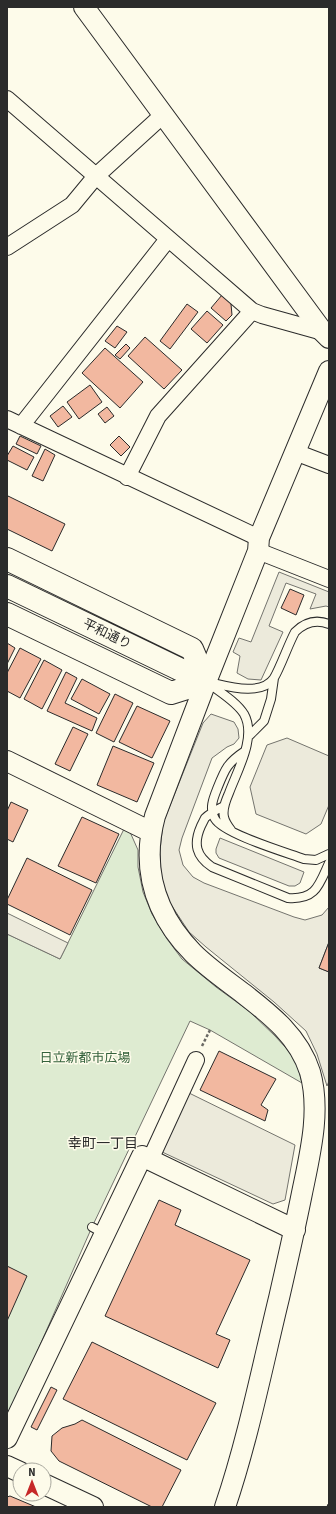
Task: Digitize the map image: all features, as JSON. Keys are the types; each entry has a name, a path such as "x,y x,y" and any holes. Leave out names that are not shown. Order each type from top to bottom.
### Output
{"main road":[{"path":"7,559 192,649 206,682 171,693 7,614"},
{"name":"平和通り","path":"7,586 206,682"}],"street":[{"path":"84,7 326,335"},
{"path":"7,99 252,311 262,316 326,335"},
{"path":"7,247 72,205 96,176 163,115"},
{"path":"168,239 14,422 329,579"},
{"path":"127,477 158,416 252,311"},
{"path":"225,1507 248,1431 295,1230 310,1155 314,1120 314,1096 310,1072 302,1051 287,1031 268,1013 194,954 178,936 161,908 154,891 149,870 149,850 155,816 295,452 329,371"},
{"path":"295,452 329,465"},
{"path":"7,761 151,832"},
{"path":"150,1160 196,1060"},
{"path":"7,1438 98,1230 142,1156 295,1230"},
{"path":"52,1488 93,1507"}],"lane":[{"path":"249,736 264,721 271,700 274,678 295,632 309,622 320,621 329,624"},
{"path":"206,682 240,689 252,689 265,686 274,678"},
{"path":"206,682 235,705 244,714 248,724 249,736 245,751 224,806 223,816 233,832"},
{"path":"245,751 231,761 226,768 212,801 212,813 219,824 233,832 304,859 316,860 329,854"},
{"path":"224,806 205,818 198,833 198,852 203,861 212,867 288,898 298,898 310,895 319,886 329,863"}],"green space":[{"name":"日立新都市広場","path":"124,829 130,832 138,850 138,867 143,892 152,914 167,939 182,959 216,987 249,1011 275,1036 296,1059 302,1083 210,1030 190,1021 92,1227 7,1420 7,934 60,959"}],"shaded area":[{"path":"279,572 329,592 329,607 326,606 310,609 316,594 286,583 269,626 283,632 261,680 248,679 237,673 240,656 233,652 239,638 251,642"},
{"path":"211,714 234,722 238,729 239,738 234,744 227,747 212,758 182,838 179,850 183,865 193,877 204,883 294,917 305,920 322,915 329,907 329,942 319,968 329,972 329,1081 327,1086 317,1054 306,1031 274,1002 189,932 166,897 161,874 160,851 163,823 203,723"},
{"path":"287,738 329,756 329,805 321,824 306,834 256,814 250,787 267,745"},
{"path":"220,838 304,872 300,883 295,886 289,886 219,858 216,853 216,849"},
{"path":"7,913 68,943 60,959 7,934"},
{"path":"189,1093 295,1145 285,1200 273,1204 160,1151"}],"building":[{"path":"222,295 231,304 232,315 226,321 211,308"},
{"path":"187,304 198,312 170,349 160,341"},
{"path":"207,311 223,325 207,343 191,329"},
{"path":"117,326 127,332 115,348 105,341"},
{"path":"145,337 182,370 164,389 128,356"},
{"path":"126,344 130,348 120,359 115,355"},
{"path":"105,348 143,382 120,408 82,373"},
{"path":"90,385 102,402 79,419 67,402"},
{"path":"63,406 72,417 58,427 50,416"},
{"path":"107,407 114,416 105,423 98,414"},
{"path":"20,436 41,446 37,454 16,444"},
{"path":"119,436 130,447 121,456 110,445"},
{"path":"13,446 34,457 27,470 7,460 7,456"},
{"path":"45,449 55,455 43,481 32,476"},
{"path":"8,496 65,524 52,551 7,529"},
{"path":"290,589 304,595 296,615 281,608"},
{"path":"7,643 15,648 7,664"},
{"path":"20,648 41,659 20,698 7,691 7,673"},
{"path":"44,660 62,670 42,709 24,699"},
{"path":"66,672 77,678 65,703 97,718 92,731 47,711"},
{"path":"82,679 110,694 99,714 71,699"},
{"path":"115,694 133,703 114,742 96,733"},
{"path":"137,706 170,721 152,758 119,742"},
{"path":"73,727 88,734 70,771 55,764"},
{"path":"113,746 154,763 137,802 97,785"},
{"path":"11,802 28,810 13,842 7,839 7,811"},
{"path":"82,817 119,834 96,883 58,866"},
{"path":"27,858 92,890 70,935 7,904 7,900"},
{"path":"329,942 329,972 319,968"},
{"path":"219,1051 276,1079 261,1105 268,1110 265,1121 200,1090"},
{"path":"159,1200 181,1210 175,1225 250,1260 216,1334 230,1340 218,1368 105,1316"},
{"path":"7,1266 27,1276 7,1321"},
{"path":"92,1342 216,1403 187,1460 63,1399"},
{"path":"51,1387 57,1390 37,1430 31,1427"},
{"path":"82,1420 181,1470 162,1507 152,1507 59,1461 51,1451 52,1436 62,1428"},
{"path":"7,1497 12,1497 12,1502 24,1502 36,1507 7,1507"}],"district":[{"name":"幸町一丁目","path":"103,1144"}]}
